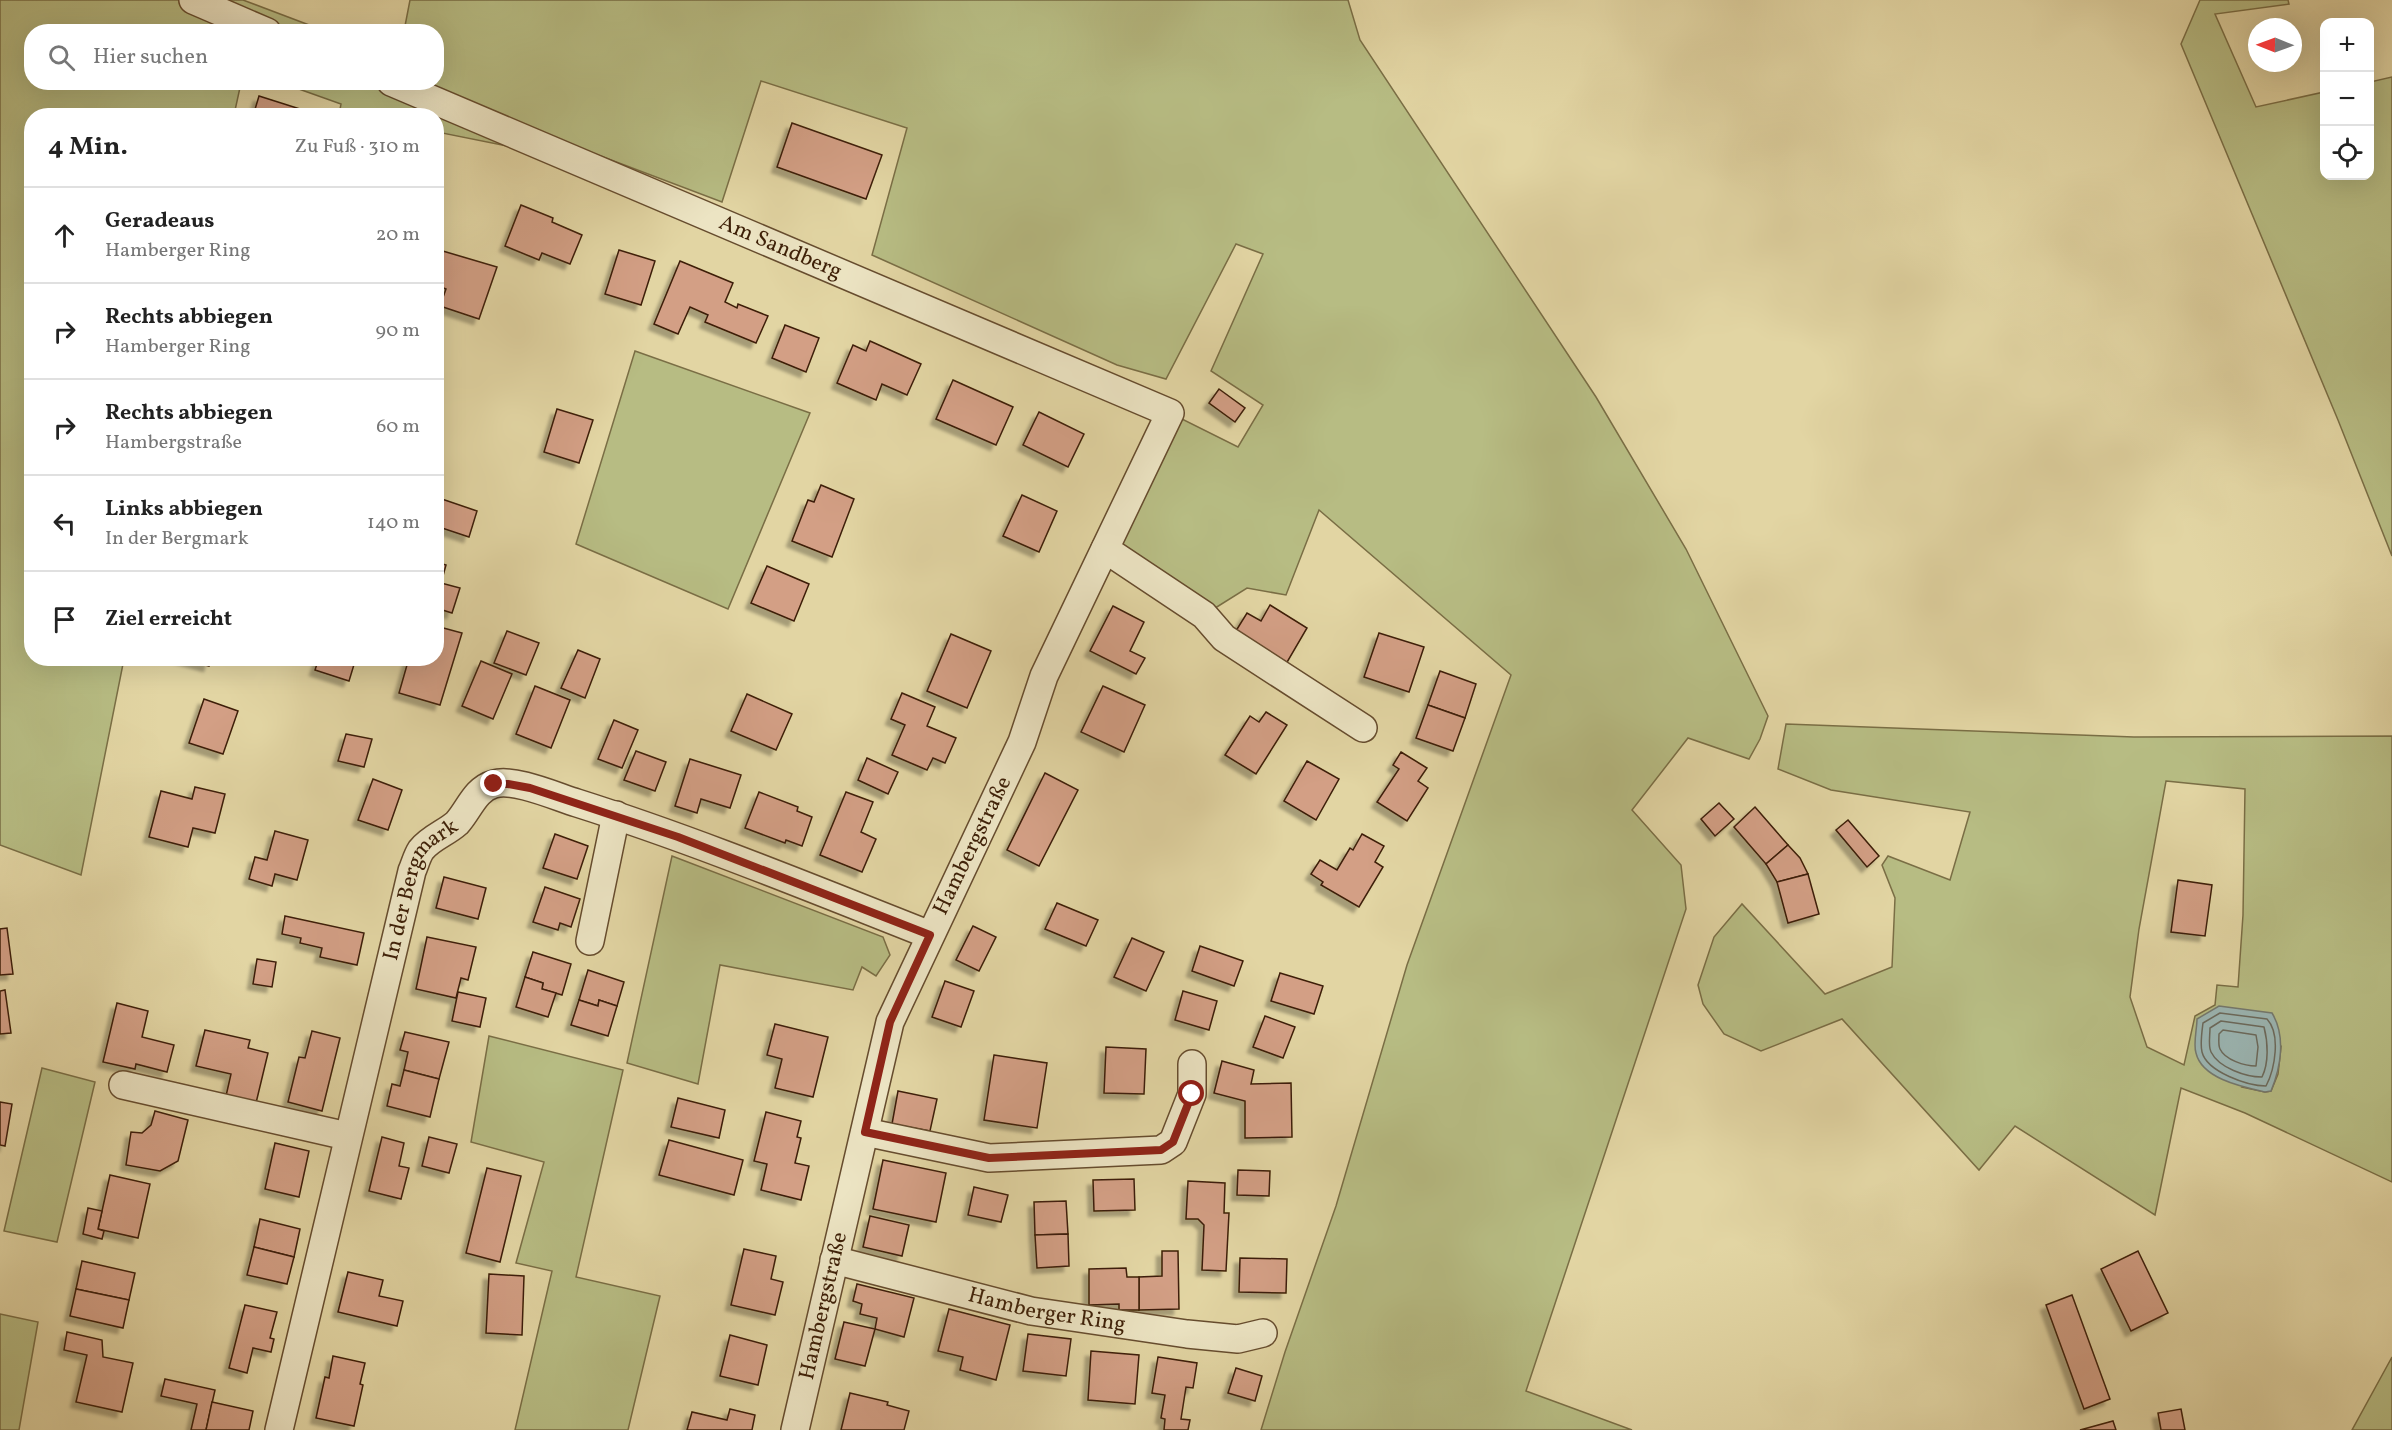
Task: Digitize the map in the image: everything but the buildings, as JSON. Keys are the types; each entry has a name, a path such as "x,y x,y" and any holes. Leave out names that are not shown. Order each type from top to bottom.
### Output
{"street":[{"path":"193,0 248,24"},
{"name":"Am Sandberg","path":"410,90 1170,413"},
{"name":"Hambergstraße","path":"795,1430 890,1022 1023,742 1044,676 1170,413"},
{"path":"1105,549 1204,615 1224,638 1363,728"},
{"name":"In der Bergmark","path":"279,1430 347,1136 412,871 421,850 434,838 457,823 481,790 494,784 530,788 616,815 930,935"},
{"path":"590,941 616,815"},
{"path":"865,1132 989,1158 1161,1150 1173,1142 1192,1094 1192,1064"},
{"path":"123,1085 347,1136"},
{"name":"Hamberger Ring","path":"834,1260 1031,1311 1238,1339 1263,1334"}],"green space":[{"path":"0,0 243,0 306,24 24,24 24,90 239,90 236,108 24,108 24,666 123,666 81,875 0,845"},
{"path":"410,0 1348,0 1360,40 1596,397 1686,549 1768,716 1760,739 1749,759 1688,738 1632,810 1681,865 1686,909 1526,1391 1632,1430 1261,1430 1285,1352 1336,1206 1407,965 1511,675 1319,510 1286,595 1247,588 1204,615 1105,549 1170,413 1238,447 1263,405 1211,371 1263,254 1236,244 1166,379 1117,365 872,255 907,128 761,81 722,202 540,133 507,146 444,133 444,108 340,108 341,104 302,90 444,90 444,24 405,24"},
{"path":"2200,0 2288,0 2289,4 2215,14 2256,107 2320,93 2320,180 2374,180 2374,81 2392,77 2392,556 2338,420 2181,44"},
{"path":"635,351 810,413 728,609 576,544"},
{"path":"1786,724 2134,737 2392,736 2392,1182 2245,1113 2181,1088 2155,1215 2015,1126 1979,1170 1842,1019 1761,1051 1724,1034 1703,1004 1698,985 1714,937 1742,904 1825,994 1892,967 1895,898 1882,865 1888,856 1950,880 1970,812 1831,790 1778,769","holes":["2166,781 2245,789 2243,915 2238,987 2217,985 2215,1005 2195,1016 2184,1065 2147,1047 2130,997 2139,929","2281,1047 2278,1074 2271,1091 2265,1092 2242,1087"]},
{"path":"672,856 883,937 890,955 876,976 862,967 853,990 720,965 698,1084 627,1063"},
{"path":"489,1036 623,1070 576,1277 660,1296 628,1430 515,1430 552,1271 516,1263 544,1162 471,1142"},
{"path":"42,1068 95,1082 57,1242 4,1231"},
{"path":"0,1314 38,1322 19,1430 0,1430"},
{"path":"2392,1357 2392,1430 2352,1430"}],"water":[{"path":"2219,1006 2272,1013 2279,1032 2280,1052 2271,1091 2256,1090 2224,1080 2206,1069 2200,1062 2195,1045 2197,1019"}],"route":[{"path":"494,784 530,788 616,815 930,935 890,1022 865,1132 989,1158 1161,1150 1173,1142 1192,1094"}]}
